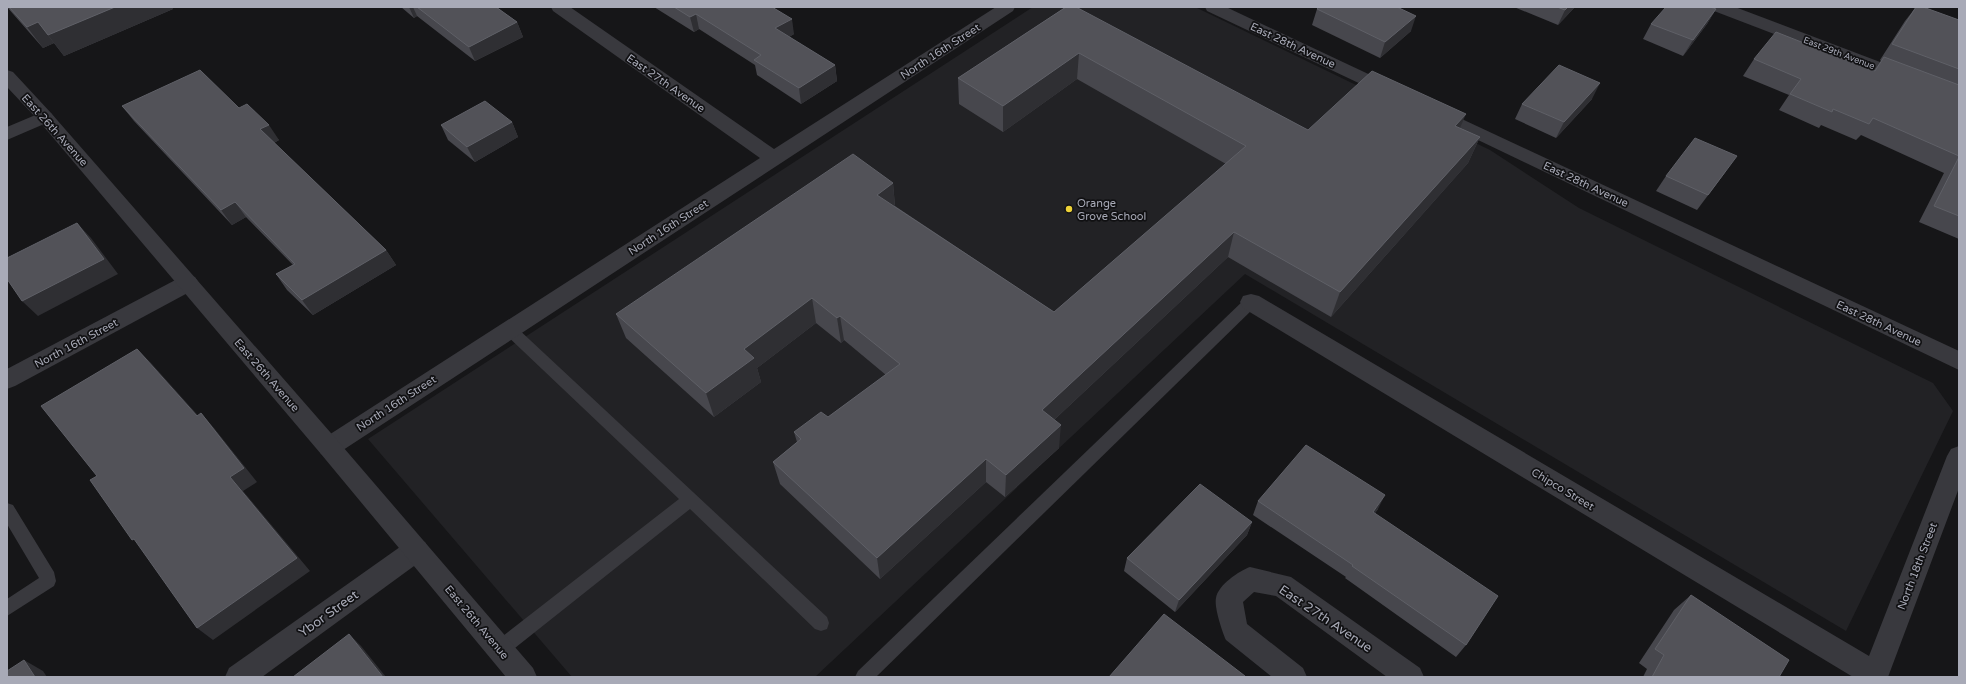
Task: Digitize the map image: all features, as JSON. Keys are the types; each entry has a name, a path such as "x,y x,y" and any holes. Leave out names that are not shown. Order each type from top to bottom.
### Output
{"street":[{"name":"East 27th Avenue","path":"559,7 774,159"},
{"name":"North 16th Street","path":"330,447 1007,7"},
{"name":"East 28th Avenue","path":"1213,7 1959,361"},
{"name":"East 29th Avenue","path":"1720,7 1959,99"},
{"name":"East 26th Avenue","path":"7,76 45,117 330,447 523,677"},
{"path":"7,134 45,117"},
{"name":"North 16th Street","path":"7,380 188,283"},
{"name":"Chipco Street","path":"1252,302 1875,676"},
{"name":"North 18th Street","path":"1875,676 1959,456"},
{"name":"Ybor Street","path":"239,677 416,550"},
{"name":"East 27th Avenue","path":"1293,677 1235,631 1228,598 1250,579 1282,585 1410,677"}],"lane":[{"path":"864,677 1252,302"},
{"path":"510,330 821,623"},
{"path":"500,649 690,500"},
{"path":"7,510 48,577 48,581 7,608"}],"shaded area":[{"path":"1033,7 1195,7 1490,150 1579,208 1933,383 1953,411 1846,631 1245,274 815,677 572,677 368,439"}],"building":[{"path":"9,7 115,7 48,35 38,22 27,27"},
{"path":"417,7 496,7 517,22 469,47"},
{"path":"674,7 772,7 792,19 775,28 835,65 799,88 754,60 761,55 696,14 690,17"},
{"path":"1066,7 1076,7 1308,130 1372,71 1466,114 1455,126 1480,137 1340,292 1234,232 1042,410 1061,425 1006,475 986,459 877,558 773,462 801,439 794,432 821,412 828,417 900,364 840,316 837,318 812,298 744,349 754,358 706,393 616,314 853,154 893,183 877,195 1054,312 1246,146 1079,53 1003,106 958,78"},
{"path":"1319,7 1397,7 1416,16 1385,42 1317,9"},
{"path":"1557,7 1568,7 1565,10"},
{"path":"1666,7 1710,7 1716,9 1693,40 1651,24"},
{"path":"1916,7 1923,7 1959,20 1959,69 1892,44"},
{"path":"1776,32 1875,71 1884,57 1959,85 1959,156 1873,118 1869,124 1833,109 1832,112 1790,94 1801,79 1754,59"},
{"path":"1559,65 1600,83 1564,122 1522,104"},
{"path":"200,70 239,108 247,104 269,125 260,129 386,250 302,300 276,274 295,264 235,202 221,210 122,106"},
{"path":"485,101 512,122 467,147 441,125"},
{"path":"1695,138 1737,156 1708,195 1666,176"},
{"path":"1959,157 1959,216 1934,206"},
{"path":"77,223 104,259 22,301 7,279 7,258"},
{"path":"137,349 197,416 201,413 244,468 230,477 297,558 197,628 90,480 97,476 41,406"},
{"path":"1306,445 1385,495 1373,512 1498,596 1466,645 1352,566 1353,565 1258,501"},
{"path":"1200,484 1252,522 1179,600 1127,558"},
{"path":"1691,595 1789,660 1779,677 1652,677 1664,655 1655,649"},
{"path":"1164,614 1245,676 1109,677"},
{"path":"349,634 383,677 293,677"},
{"path":"24,660 35,677 7,677 7,671"}],"place":[{"name":"Orange Grove School","path":"1069,209"}]}
